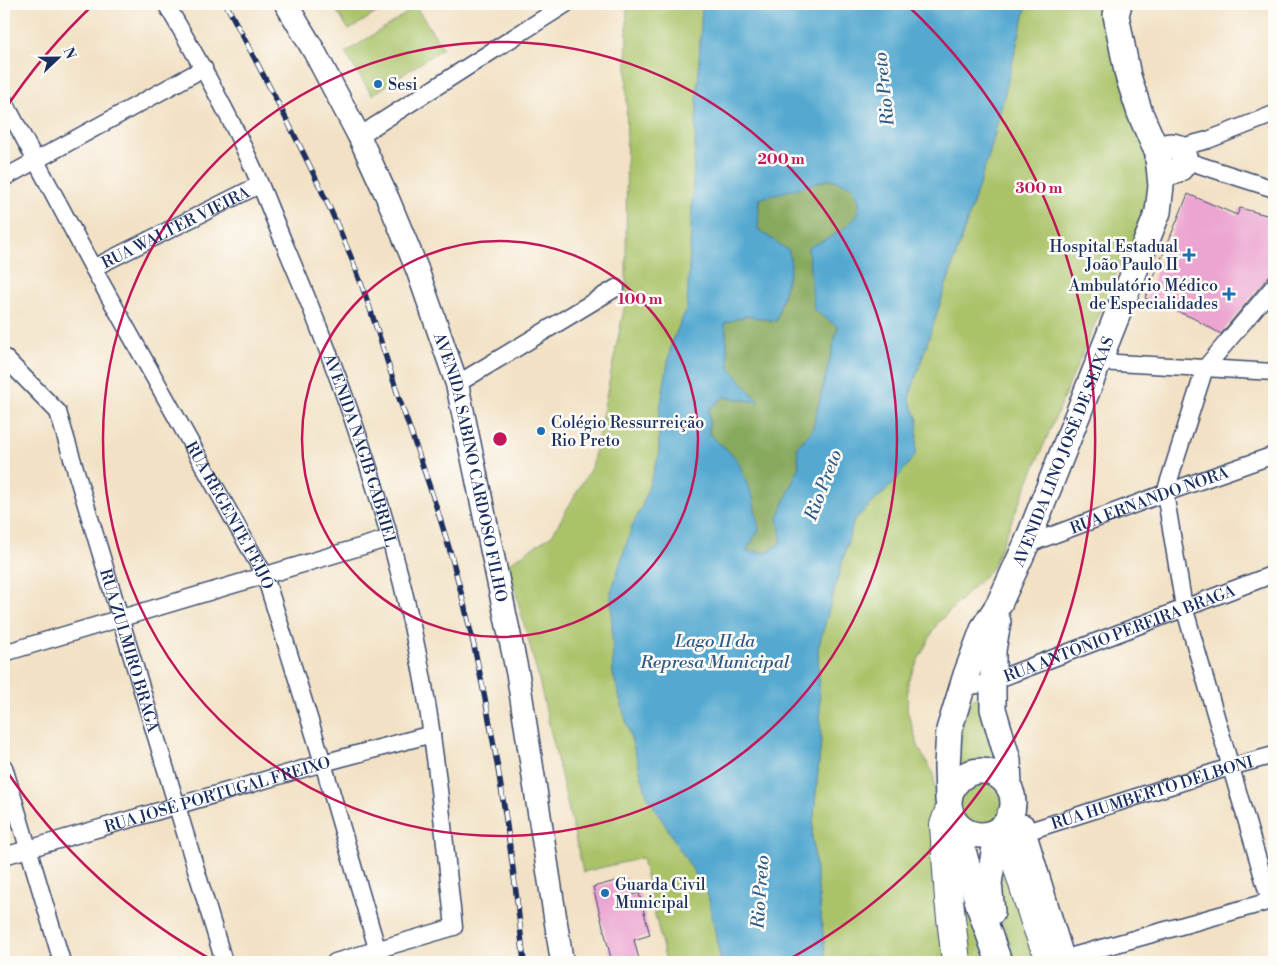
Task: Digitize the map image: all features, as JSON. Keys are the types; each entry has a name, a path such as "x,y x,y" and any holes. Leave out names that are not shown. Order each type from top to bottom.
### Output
{"highway":[{"path":"951,812 944,825 949,900 956,962"},
{"path":"1012,814 1010,828 1016,846 1018,868 1034,919 1043,943 1059,961"}],"main road":[{"name":"AVENIDA SABINO CARDOSO FILHO","path":"286,4 314,51 359,136 388,199 417,269 457,384 518,676 562,962"},
{"name":"AVENIDA LINO JOSÉ DE SEIXAS","path":"1119,4 1116,15 1128,76 1140,114 1154,145 1173,157"},
{"name":"AVENIDA LINO JOSÉ DE SEIXAS","path":"996,952 979,906 951,812 947,766 949,730 961,689 984,627 999,604 1026,545 1158,212 1161,186 1173,157 1146,91 1136,52 1128,4"},
{"name":"AVENIDA LINO JOSÉ DE SEIXAS","path":"996,952 989,883 995,847 1012,814 1008,760 993,709 993,650 998,629 999,604"},
{"path":"974,771 984,771 1003,779 1012,814 992,834 972,835 963,830 951,812 951,790 964,775 974,771"}],"street":[{"name":"AVENIDA NAGIB GABRIEL","path":"166,4 204,68 250,162 329,350 351,414 400,574 420,664 432,734 454,927 379,956"},
{"path":"359,136 566,4"},
{"path":"4,178 204,68"},
{"name":"RUA REGENTE FEIJÓ","path":"4,102 93,268 266,576 379,956"},
{"path":"1173,157 1198,149 1208,140 1274,114"},
{"path":"1173,157 1274,189"},
{"name":"RUA WALTER VIEIRA","path":"93,268 259,186"},
{"path":"1059,961 1272,900 1230,767 1184,608 1165,493 1205,368 1274,286"},
{"path":"457,384 616,288"},
{"name":"RUA ZULMIRO BRAGA","path":"4,357 58,412 224,962"},
{"path":"1099,362 1274,372"},
{"name":"RUA ERNANDO NORA","path":"1026,545 1165,493 1274,456"},
{"path":"4,653 390,538"},
{"name":"RUA ANTÔNIO PEREIRA BRAGA","path":"961,689 993,681 1274,574"},
{"name":"RUA JOSÉ PORTUGAL FREIXO","path":"4,856 323,763 432,734"},
{"name":"RUA HUMBERTO DELBONI","path":"1012,814 1230,767 1274,754"},
{"path":"4,767 62,962"},
{"path":"335,962 379,956"}],"green space":[{"path":"332,4 390,4 349,30"},
{"path":"627,4 702,4 687,307 671,345 659,414 659,455 641,509 632,526 613,674 647,795 708,895 721,962 666,962 642,858 583,872 538,676 508,564 552,535 592,466 626,299"},
{"path":"1027,4 1110,4 1156,186 1126,259 1120,264 992,568 937,624 908,682 907,710 919,749 934,774 936,827 947,962 825,962 812,836 821,739 818,649 854,520 892,485 918,420 909,398 990,152"},
{"path":"416,7 443,48 372,95 345,53"},
{"path":"830,179 852,186 859,201 858,210 848,225 833,236 808,248 838,326 812,432 797,447 799,467 778,518 782,541 768,553 746,551 737,459 709,434 709,409 724,397 759,402 729,367 725,323 746,315 776,321 791,266 789,251 758,229 759,198"},
{"path":"977,698 985,702 998,763 977,763 955,774 966,701"},
{"path":"985,781 997,787 1002,795 1002,813 997,821 989,826 975,827 963,821 958,813 957,799 963,787 971,782"},
{"path":"953,852 987,962 962,962"},
{"path":"1006,857 1045,962 1015,962 1002,922 997,896"}],"water":[{"name":"Lago II da Represa Municipal","path":"702,4 1027,4 990,152 909,398 918,420 916,454 892,485 854,520 818,649 821,739 812,836 825,962 721,962 708,895 647,795 613,674 611,592 632,526 641,509 659,455 659,414 671,345 687,307","holes":["830,179 852,186 859,201 858,210 854,218 833,236 808,248 814,310 838,327 812,431 797,447 799,467 778,518 782,541 768,553 746,551 759,530 753,498 737,459 709,434 709,409 724,397 759,402 729,367 725,323 746,316 776,321 791,266 789,251 758,229 759,199"]}],"building":[{"path":"1188,194 1237,215 1240,208 1274,217 1274,270 1221,334 1193,318 1145,298"},
{"path":"627,878 631,895 639,893 650,935 634,940 639,959 626,962 612,962 593,887"}],"railway":[{"path":"226,4 299,145 349,251 441,521 466,611 488,711 505,811 524,962"}],"place":[{"name":"Sesi","path":"378,84"},
{"name":"Hospital Estadual João Paulo II","path":"1189,255"},
{"name":"Ambulatório Médico de Especialidades","path":"1229,294"},
{"name":"Colégio Ressurreição Rio Preto","path":"541,431"},
{"name":"Guarda Civil Municipal","path":"605,893"}],"water label":[{"name":"Rio Preto","path":"884,89"},
{"name":"Rio Preto","path":"823,485"},
{"name":"Rio Preto","path":"760,892"}]}
